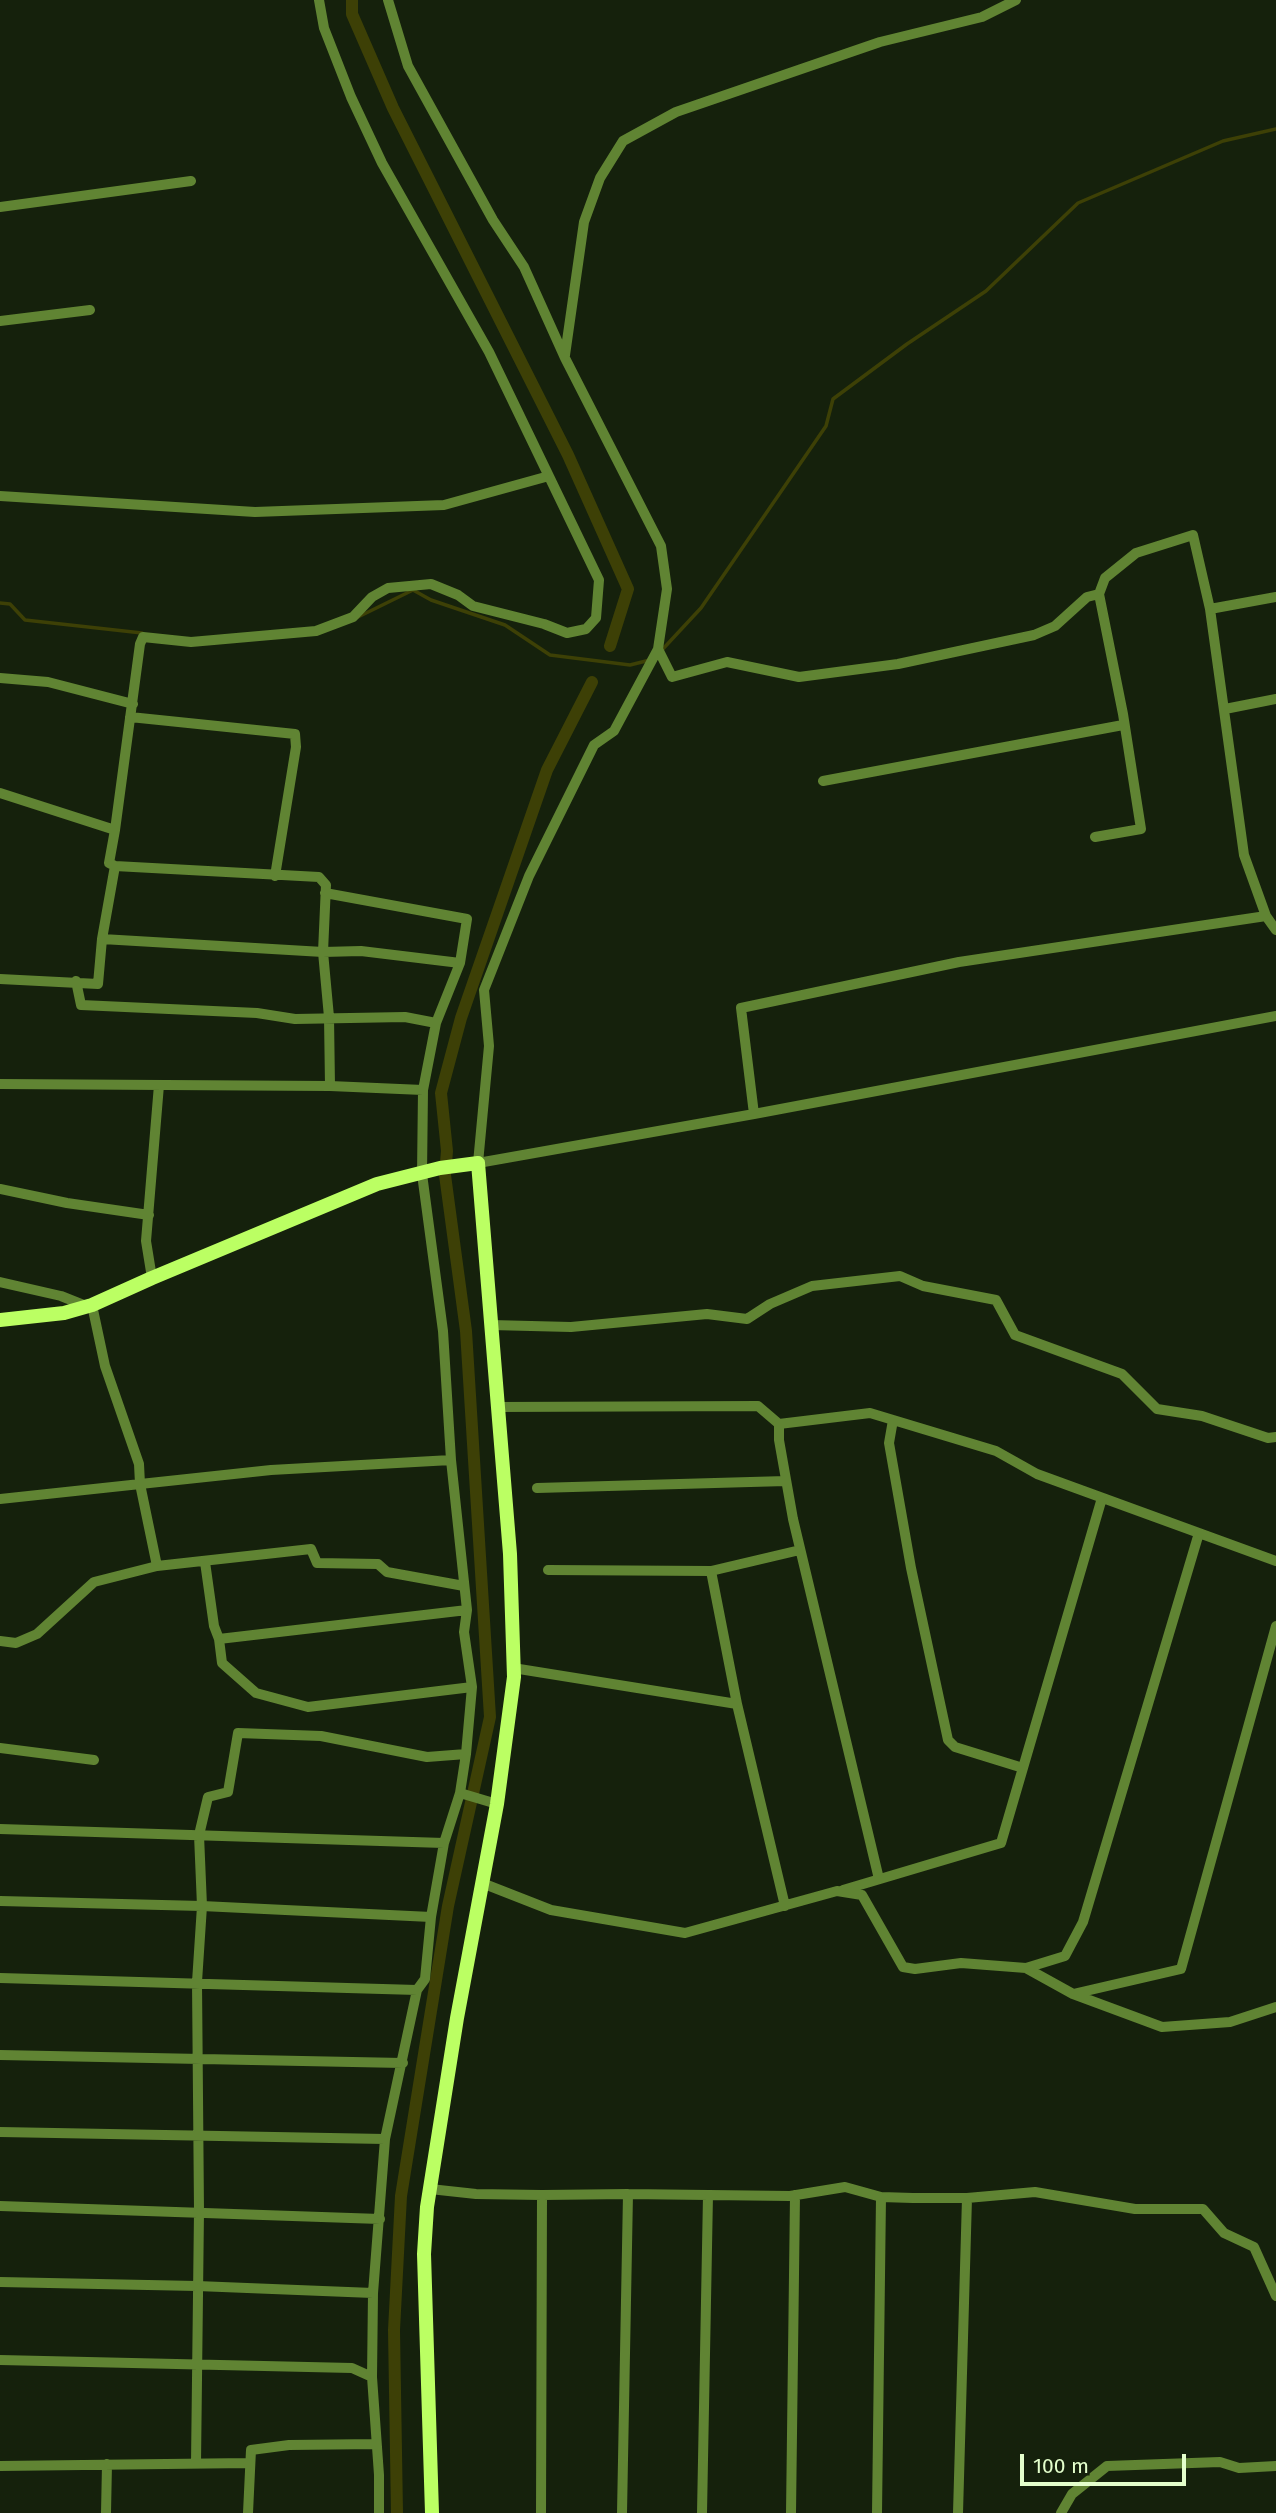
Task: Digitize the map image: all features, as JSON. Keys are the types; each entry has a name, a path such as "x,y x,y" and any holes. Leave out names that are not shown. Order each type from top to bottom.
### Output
{"street":[{"path":"319,0 324,28 351,97 382,163 489,352 599,580 596,618 586,629 567,633 544,624 473,606 458,595 431,584 388,587 372,597 353,617 316,631 191,642 143,637 108,863 115,866 319,877 326,885 323,952 329,1017 330,1086"},
{"path":"388,0 408,66 493,220 524,267 565,358 662,546 667,589 658,649 614,731 594,745 529,876 484,990 489,1046 471,1164 498,1407 510,1554 513,1668 497,1804 430,2189 424,2254 432,2513"},
{"path":"565,358 584,222 600,178 623,141 676,112 880,43 982,17 1016,0"},
{"path":"0,207 191,181"},
{"path":"0,321 90,310"},
{"path":"0,496 255,513 444,505 549,476"},
{"path":"1095,837 1141,829 1123,714 1099,594 1105,578 1136,553 1192,535 1210,609 1244,855 1266,916 1276,930"},
{"path":"658,649 672,677 727,662 799,677 898,664 1034,635 1055,626 1087,597 1099,594"},
{"path":"1210,609 1276,597"},
{"path":"0,678 48,681 132,704"},
{"path":"1225,709 1276,699"},
{"path":"130,717 295,734 296,747 275,876"},
{"path":"823,781 1123,725"},
{"path":"0,793 115,830"},
{"path":"0,979 98,984 102,939 115,866"},
{"path":"326,892 467,919 460,963 436,1023 423,1090 422,1174 443,1331 451,1460 467,1610 464,1632 472,1687 460,1793 444,1843 431,1917 425,1979 417,1990 385,2139 373,2293 372,2377 379,2513"},
{"path":"754,1114 741,1008 958,962 1266,916"},
{"path":"102,939 323,952 361,951 460,963"},
{"path":"76,981 80,1005 257,1013 295,1018 405,1017 436,1023"},
{"path":"0,1320 64,1313 89,1306 377,1184 440,1168 754,1114 1276,1016"},
{"path":"0,1084 330,1086 423,1090"},
{"path":"152,1278 146,1241 159,1086"},
{"path":"0,1189 67,1203 149,1214"},
{"path":"491,1325 571,1327 707,1314 747,1319 770,1304 812,1286 900,1276 923,1286 996,1300 1016,1335 1122,1374 1157,1409 1202,1416 1268,1438 1276,1437"},
{"path":"0,1282 61,1296 89,1306"},
{"path":"89,1306 104,1366 139,1464 140,1484 157,1566"},
{"path":"498,1407 758,1406 779,1424 870,1413 996,1451 1037,1474 1276,1562"},
{"path":"893,1420 889,1443 911,1568 948,1740 955,1747 1023,1768"},
{"path":"779,1424 779,1440 800,1550 879,1879"},
{"path":"0,1499 271,1470 451,1460"},
{"path":"537,1488 786,1481"},
{"path":"482,1883 551,1910 685,1933 1001,1843 1102,1498"},
{"path":"837,1891 862,1895 903,1967 915,1969 961,1963 1026,1968 1065,1956 1083,1922 1199,1534"},
{"path":"0,1641 16,1643 37,1634 94,1582 157,1566 311,1549 317,1563 378,1564 387,1572 464,1586"},
{"path":"548,1570 711,1571 800,1550"},
{"path":"205,1562 222,1663 256,1693 308,1707 472,1687"},
{"path":"711,1571 737,1704 785,1906"},
{"path":"219,1639 467,1610"},
{"path":"1073,1994 1181,1969 1276,1626"},
{"path":"513,1668 737,1704"},
{"path":"196,2462 199,2211 197,1982 202,1906 199,1835 208,1797 228,1792 239,1733 321,1736 427,1757 466,1754"},
{"path":"0,1748 94,1760"},
{"path":"460,1793 497,1804"},
{"path":"0,1829 444,1843"},
{"path":"0,1901 202,1906 431,1917"},
{"path":"1026,1968 1073,1994 1162,2026 1230,2022 1276,2007"},
{"path":"0,1978 417,1990"},
{"path":"0,2055 403,2063"},
{"path":"0,2132 385,2139"},
{"path":"430,2189 476,2194 795,2195 845,2188 881,2197 967,2198 1035,2192 1135,2209 1203,2209 1224,2233 1254,2247 1276,2295"},
{"path":"622,2513 628,2194"},
{"path":"541,2513 542,2195"},
{"path":"702,2513 708,2195"},
{"path":"791,2513 795,2195"},
{"path":"877,2513 881,2197"},
{"path":"958,2513 967,2198"},
{"path":"0,2206 380,2219"},
{"path":"0,2282 373,2293"},
{"path":"0,2360 352,2368 372,2377"},
{"path":"248,2513 251,2450 289,2445 376,2444"},
{"path":"1061,2513 1072,2494 1107,2466 1220,2462 1240,2468 1276,2466"},
{"path":"0,2466 249,2463"},
{"path":"106,2513 107,2465"}],"waterway":[{"path":"352,0 352,14 393,108 568,455 628,589 610,646"},
{"path":"661,651 701,608 826,426 833,399 907,344 986,291 1078,203 1223,141 1276,129"},
{"path":"358,617 413,590 431,600 505,625 550,655 630,665 650,660"},
{"path":"0,603 10,604 25,620 142,633"},
{"path":"397,2513 394,2330 401,2196 448,1906 490,1717 466,1331 445,1175 447,1151 441,1093 461,1018 547,770 592,682"}]}
